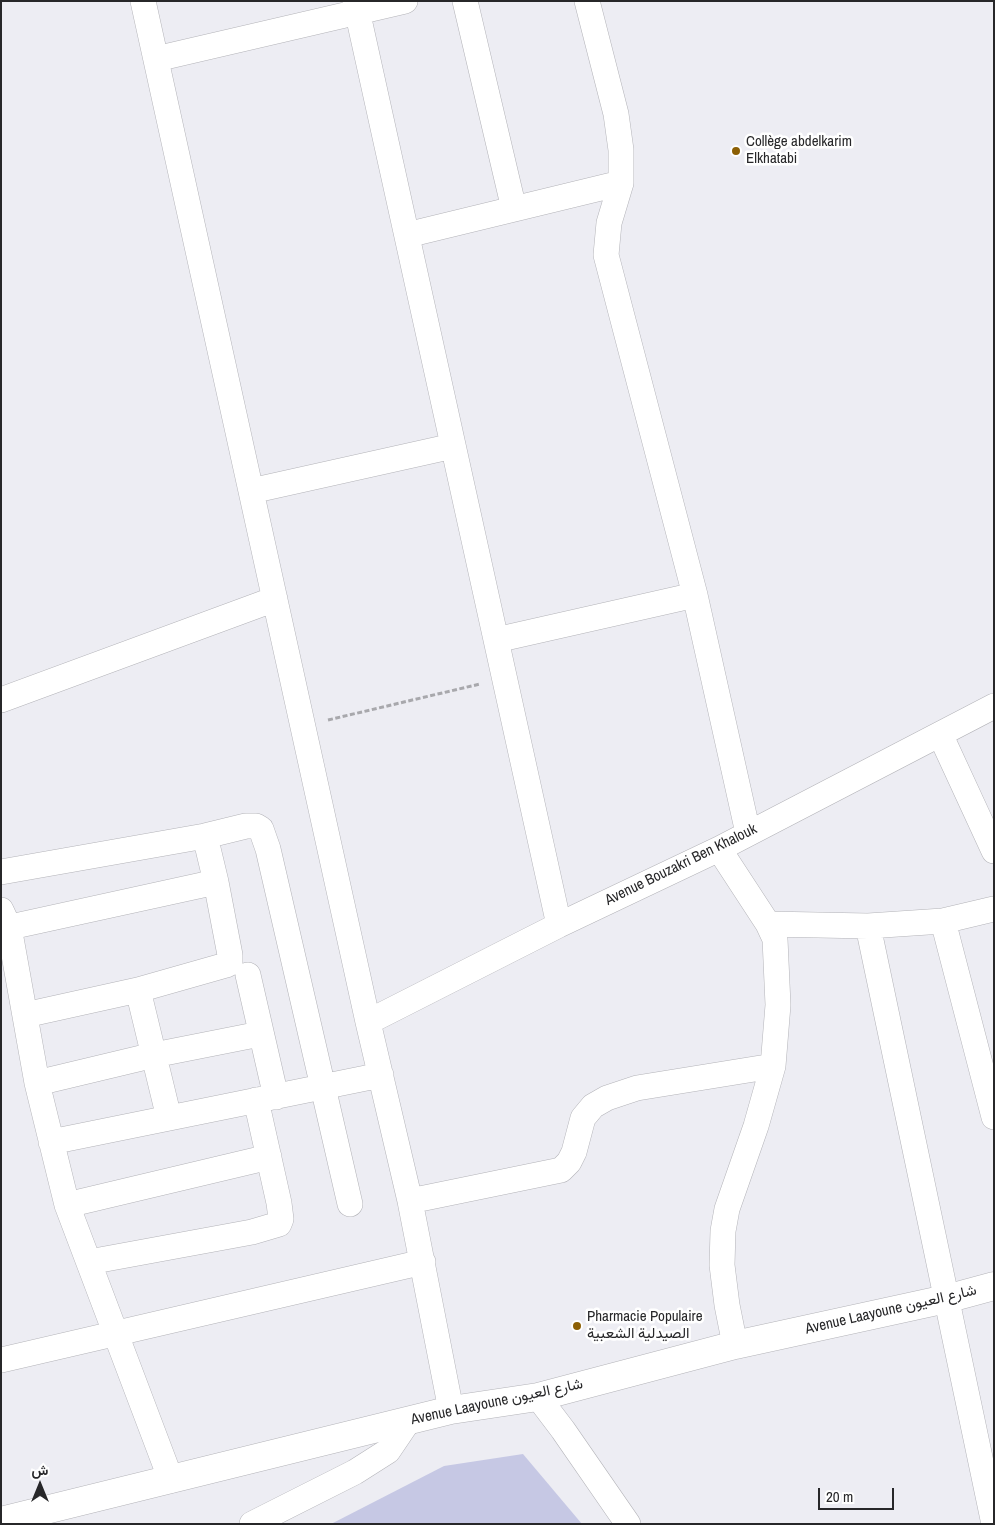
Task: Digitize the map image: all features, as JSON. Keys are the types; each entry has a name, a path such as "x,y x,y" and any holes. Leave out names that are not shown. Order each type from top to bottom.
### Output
{"main road":[{"name":"Avenue Laayoune شارع العيون","path":"1,1521 409,1420 452,1410 538,1397 735,1345 994,1286"}],"street":[{"path":"143,1 302,726 410,1201 452,1410"},
{"path":"156,59 357,7 405,1"},
{"path":"466,1 514,209"},
{"path":"587,1 616,114 621,150 621,183 609,223 606,255 695,594 748,833"},
{"path":"357,7 559,925"},
{"path":"407,235 621,183"},
{"path":"251,492 453,446"},
{"path":"496,640 695,594"},
{"path":"1,700 275,599"},
{"name":"Avenue Bouzakri Ben Khalouk","path":"368,1022 559,925 719,849 994,706"},
{"path":"940,734 994,851"},
{"path":"1,872 205,836 246,826 256,826 264,834 350,1204"},
{"path":"25,1015 138,990 230,963 229,948 205,836"},
{"path":"719,849 768,924 775,939 778,1006 773,1066 756,1126 726,1209 723,1231 722,1265 726,1305 735,1345"},
{"path":"171,1480 67,1205 37,1083 25,1015 4,922 216,882"},
{"path":"768,924 868,926 942,921 994,909"},
{"path":"942,921 994,1117"},
{"path":"868,926 994,1524"},
{"path":"89,1262 252,1232 279,1224 280,1214 269,1157 260,1034 248,975"},
{"path":"138,990 169,1118"},
{"path":"37,1083 154,1055 260,1034"},
{"path":"410,1201 561,1170 569,1162 574,1152 583,1118 593,1106 607,1098 637,1088 773,1066"},
{"path":"51,1142 381,1076"},
{"path":"67,1205 269,1157"},
{"path":"1,1360 423,1262"},
{"path":"538,1397 628,1524"},
{"path":"252,1524 355,1472 388,1451 409,1420"}],"path":[{"path":"302,726 505,678"}],"shaded area":[{"path":"523,1454 582,1524 331,1524 444,1466"}],"place":[{"name":"Collège abdelkarim Elkhatabi","path":"736,151"},
{"name":"Pharmacie Populaire الصيدلية الشعبية","path":"577,1326"}]}
